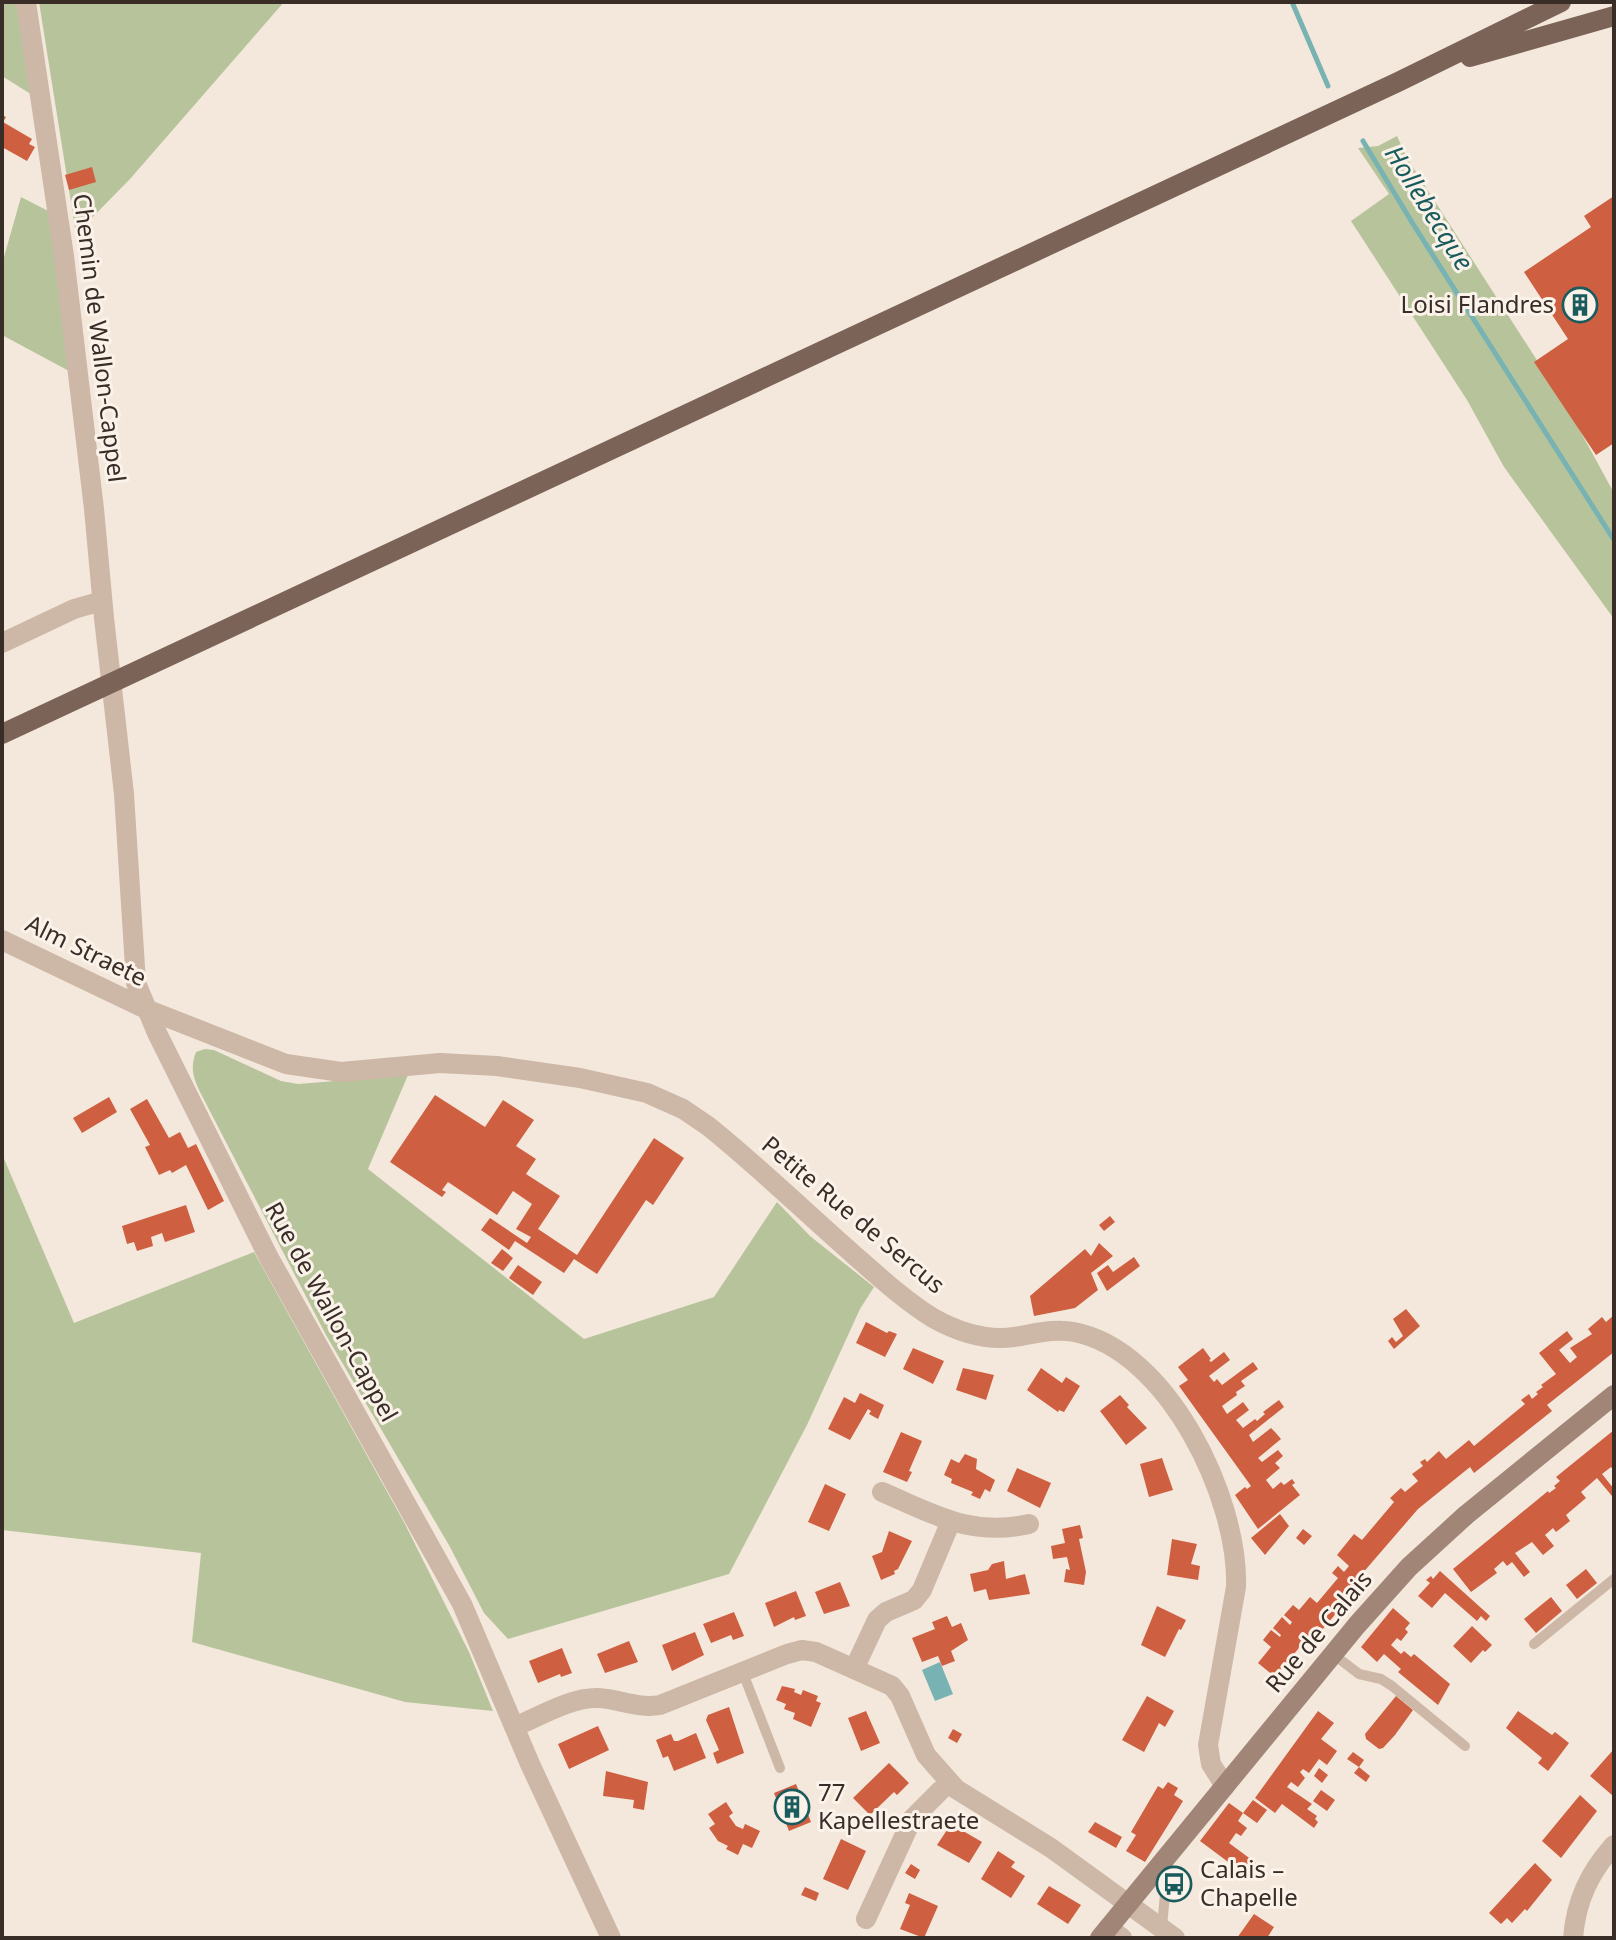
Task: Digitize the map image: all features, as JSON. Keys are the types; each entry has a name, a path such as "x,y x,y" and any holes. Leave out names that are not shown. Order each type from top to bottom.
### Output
{"main road":[{"path":"2,734 1398,82 1561,2"},
{"path":"1398,82 1491,50 1614,16"}],"street":[{"name":"Chemin de Wallon-Cappel","path":"26,2 66,272 111,683"},
{"path":"2,643 74,609 102,601"},
{"name":"Rue de Wallon-Cappel","path":"111,683 128,839 135,973 146,1009 268,1256 443,1566 611,1938"},
{"name":"Alm Straete","path":"2,940 146,1009"},
{"name":"Petite Rue de Sercus","path":"146,1009 259,1055 313,1070 356,1072 468,1063 580,1078 647,1093 683,1109 708,1126 884,1281 940,1322 987,1337 1076,1332 1098,1340 1119,1353 1155,1385 1186,1421 1209,1467 1230,1535 1236,1587 1208,1745 1211,1764 1225,1786"},
{"name":"Rue de Calais","path":"1110,1935 1128,1904 1384,1593 1435,1541 1614,1395"},
{"path":"882,1492 951,1521 990,1530 1029,1524"},
{"path":"855,1667 877,1620 918,1596 951,1521"},
{"path":"514,1727 589,1698 639,1706 660,1705 787,1654 802,1650 816,1652 887,1683 897,1691 926,1755 949,1782 1051,1848 1170,1935"},
{"path":"866,1919 912,1819 949,1782"},
{"path":"1573,1938 1585,1884 1614,1845"}],"lane":[{"path":"1534,1644 1614,1579"},
{"path":"1333,1654 1359,1674 1381,1679 1392,1686 1465,1746"},
{"path":"743,1673 780,1768"},
{"path":"1170,1935 1165,1878 1171,1852"}],"green space":[{"path":"2,2 21,2 37,98 2,76"},
{"path":"39,2 284,2 130,179 76,234"},
{"path":"1397,136 1407,158 1567,407 1614,493 1614,619 1504,467 1467,400 1351,221 1389,194 1358,148 1378,146"},
{"path":"21,197 54,214 69,371 2,335 2,264"},
{"path":"214,1050 281,1081 298,1084 408,1075 368,1169 584,1339 714,1297 777,1202 810,1236 874,1287 860,1309 807,1425 729,1574 508,1639 484,1613 450,1547 326,1335 200,1092 193,1063 196,1052"},
{"path":"2,1154 74,1323 254,1252 405,1524 469,1652 493,1711 405,1702 192,1642 201,1553 2,1530"}],"water":[{"path":"940,1662 953,1694 935,1701 922,1670"}],"building":[{"path":"2,115 6,117 3,122 32,139 29,144 35,147 27,161 2,147"},
{"path":"92,167 96,182 69,190 65,175"},
{"name":"Loisi Flandres","path":"1614,196 1614,443 1596,455 1534,362 1568,339 1524,272 1591,227 1584,216"},
{"path":"435,1095 485,1127 503,1100 534,1120 516,1146 536,1159 526,1174 560,1196 538,1229 577,1255 654,1138 684,1158 653,1205 646,1200 597,1274 574,1259 564,1273 515,1241 509,1250 481,1230 490,1218 527,1243 531,1237 516,1229 532,1204 513,1191 497,1215 448,1182 442,1190 446,1192 442,1197 390,1162"},
{"path":"109,1097 117,1112 82,1133 73,1118"},
{"path":"147,1099 169,1138 180,1132 188,1148 196,1144 224,1201 208,1210 186,1165 172,1173 170,1170 159,1175 145,1147 150,1145 130,1109"},
{"path":"186,1205 195,1232 165,1242 162,1233 151,1237 153,1246 137,1251 134,1242 127,1244 122,1226"},
{"path":"1110,1216 1115,1222 1104,1231 1099,1225"},
{"path":"1099,1243 1113,1256 1091,1273 1098,1290 1075,1308 1034,1316 1030,1296 1085,1249 1091,1256"},
{"path":"502,1249 513,1258 503,1271 491,1263"},
{"path":"1134,1257 1140,1266 1107,1291 1097,1273 1108,1265 1113,1272"},
{"path":"518,1265 542,1282 533,1295 509,1278"},
{"path":"1406,1309 1420,1326 1394,1349 1388,1341 1392,1337 1396,1342 1403,1336 1393,1319"},
{"path":"1614,1315 1614,1352 1547,1405 1552,1411 1474,1473 1470,1467 1418,1509 1361,1575 1366,1579 1322,1630 1317,1626 1275,1677 1258,1663 1271,1647 1263,1640 1271,1630 1280,1637 1273,1628 1282,1617 1290,1625 1292,1622 1284,1615 1293,1605 1299,1610 1310,1597 1317,1603 1338,1578 1332,1573 1338,1566 1344,1572 1349,1566 1337,1555 1354,1534 1362,1540 1394,1502 1390,1498 1401,1488 1405,1492 1418,1481 1412,1474 1423,1466 1420,1462 1425,1459 1427,1462 1439,1451 1446,1459 1469,1440 1474,1446 1525,1404 1521,1400 1529,1394 1532,1399 1543,1387 1541,1385 1556,1374 1539,1353 1567,1331 1573,1339 1559,1350 1570,1363 1577,1357 1570,1348 1592,1334 1588,1329 1602,1317 1606,1322"},
{"path":"866,1322 887,1333 897,1334 885,1357 856,1343"},
{"path":"913,1348 944,1361 933,1384 903,1369"},
{"path":"1203,1348 1211,1362 1224,1352 1230,1360 1209,1376 1214,1382 1217,1379 1222,1385 1253,1362 1258,1369 1241,1381 1245,1386 1222,1406 1227,1414 1243,1402 1249,1410 1236,1420 1243,1428 1255,1419 1257,1421 1279,1400 1284,1407 1249,1435 1253,1442 1271,1428 1281,1439 1258,1458 1262,1462 1278,1450 1283,1456 1275,1463 1280,1468 1266,1480 1273,1489 1281,1482 1284,1485 1292,1479 1295,1483 1292,1485 1300,1495 1258,1529 1235,1495 1251,1486 1179,1386 1188,1380 1178,1367"},
{"path":"963,1368 994,1375 986,1400 956,1390"},
{"path":"1041,1368 1062,1383 1066,1377 1080,1386 1064,1412 1058,1412 1027,1390"},
{"path":"860,1393 884,1405 878,1419 869,1414 871,1411 868,1409 850,1440 828,1429 844,1397 855,1403"},
{"path":"1120,1395 1147,1428 1126,1445 1100,1411"},
{"path":"1614,1430 1614,1471 1611,1467 1602,1474 1614,1489 1614,1495 1597,1478 1581,1492 1586,1498 1566,1515 1570,1521 1556,1532 1553,1528 1545,1535 1554,1546 1543,1555 1532,1542 1515,1553 1530,1572 1524,1577 1512,1562 1507,1566 1503,1561 1494,1569 1497,1573 1471,1592 1453,1569 1548,1491 1556,1488 1554,1486 1560,1481 1556,1477"},
{"path":"901,1432 922,1441 907,1482 883,1472"},
{"path":"965,1454 977,1459 976,1469 995,1480 990,1492 985,1489 980,1499 971,1495 973,1492 951,1483 952,1479 944,1475 951,1459 959,1463"},
{"path":"1162,1458 1173,1490 1149,1497 1140,1464"},
{"path":"1017,1468 1051,1483 1040,1508 1007,1491"},
{"path":"825,1484 846,1494 829,1531 808,1522"},
{"path":"1280,1514 1289,1526 1265,1555 1251,1538"},
{"path":"1080,1525 1083,1538 1079,1539 1086,1572 1084,1585 1064,1582 1066,1569 1070,1570 1067,1557 1053,1559 1051,1546 1065,1543 1062,1529"},
{"path":"1303,1529 1312,1536 1304,1545 1296,1538"},
{"path":"889,1531 912,1541 895,1574 881,1580 872,1556 882,1552"},
{"path":"1172,1539 1197,1544 1191,1564 1200,1566 1198,1580 1167,1575"},
{"path":"1004,1561 1006,1579 1025,1574 1030,1594 989,1600 986,1589 974,1592 970,1574 988,1570 992,1564"},
{"path":"1586,1569 1597,1583 1577,1599 1566,1585"},
{"path":"1440,1571 1490,1616 1486,1621 1481,1616 1477,1621 1445,1593 1432,1608 1418,1596 1430,1583 1426,1580 1431,1576 1433,1579"},
{"path":"840,1582 850,1606 824,1614 815,1592"},
{"path":"796,1591 806,1616 795,1620 794,1617 774,1627 765,1603"},
{"path":"1551,1597 1562,1611 1536,1633 1524,1619"},
{"path":"1157,1606 1186,1620 1165,1657 1141,1645"},
{"path":"1393,1608 1410,1623 1401,1641 1397,1638 1391,1645 1401,1654 1404,1651 1411,1657 1414,1654 1450,1684 1438,1705 1398,1672 1401,1669 1384,1654 1377,1662 1361,1647"},
{"path":"734,1612 744,1636 733,1640 731,1635 711,1643 703,1624"},
{"path":"947,1616 952,1627 961,1623 968,1640 951,1651 955,1661 942,1666 938,1656 922,1662 912,1638 935,1629 932,1622"},
{"path":"1472,1626 1492,1645 1471,1663 1453,1646"},
{"path":"695,1632 704,1655 672,1671 662,1645"},
{"path":"629,1641 638,1662 605,1673 597,1654"},
{"path":"562,1648 572,1673 561,1677 560,1674 538,1683 529,1661"},
{"path":"782,1686 795,1689 794,1692 801,1695 803,1690 818,1696 816,1701 821,1703 811,1727 793,1719 795,1713 784,1709 786,1704 776,1700"},
{"path":"1147,1696 1174,1711 1165,1727 1159,1723 1144,1752 1122,1740"},
{"path":"1396,1696 1413,1710 1395,1735 1379,1749 1366,1739 1365,1734"},
{"path":"729,1707 744,1753 717,1764 713,1753 719,1750 706,1720 708,1715"},
{"path":"866,1711 880,1743 861,1751 848,1718"},
{"path":"1318,1711 1334,1723 1321,1739 1337,1751 1327,1765 1319,1759 1309,1773 1303,1769 1300,1772 1305,1778 1298,1787 1291,1782 1287,1787 1312,1804 1307,1809 1317,1816 1315,1819 1318,1822 1314,1828 1282,1804 1275,1813 1255,1798"},
{"path":"1518,1711 1569,1743 1548,1771 1538,1763 1542,1758 1506,1728"},
{"path":"598,1726 609,1750 569,1769 558,1744"},
{"path":"953,1729 962,1734 957,1743 948,1738"},
{"path":"696,1733 706,1758 674,1771 668,1756 663,1758 656,1740 671,1734 674,1741 678,1741"},
{"path":"1614,1749 1614,1792 1612,1795 1590,1776"},
{"path":"1353,1752 1364,1760 1359,1767 1347,1759"},
{"path":"889,1763 909,1783 897,1795 894,1792 870,1815 853,1798"},
{"path":"1359,1767 1370,1776 1366,1782 1354,1773"},
{"path":"1319,1768 1328,1775 1322,1783 1314,1776"},
{"path":"606,1771 648,1782 644,1810 633,1808 634,1800 603,1796"},
{"path":"1168,1782 1178,1788 1174,1795 1183,1801 1145,1862 1126,1851 1136,1835 1131,1832 1158,1786 1163,1789"},
{"name":"77 Kapellestraete","path":"796,1784 811,1822 789,1831 774,1793"},
{"path":"1321,1790 1335,1800 1327,1811 1313,1801"},
{"path":"1580,1795 1597,1811 1561,1858 1542,1841"},
{"path":"1253,1800 1267,1810 1257,1823 1243,1813"},
{"path":"726,1802 733,1813 729,1816 736,1826 743,1829 745,1824 760,1831 752,1848 743,1844 738,1855 726,1849 728,1846 718,1841 709,1828 715,1824 708,1814"},
{"path":"1229,1803 1243,1813 1238,1821 1247,1828 1241,1836 1236,1833 1229,1843 1256,1863 1247,1876 1200,1841"},
{"path":"1095,1822 1122,1837 1116,1848 1088,1832"},
{"path":"951,1824 982,1842 969,1863 937,1845"},
{"path":"841,1839 866,1851 848,1890 823,1879"},
{"path":"998,1851 1015,1862 1011,1867 1025,1876 1011,1898 981,1879"},
{"path":"1535,1863 1552,1880 1527,1911 1525,1909 1512,1923 1507,1918 1501,1924 1489,1913"},
{"path":"911,1864 920,1870 915,1879 905,1873"},
{"path":"1049,1886 1081,1905 1068,1924 1037,1904"},
{"path":"805,1887 819,1893 816,1901 801,1895"},
{"path":"909,1893 938,1906 924,1938 900,1929 910,1905 905,1903"},
{"path":"1254,1914 1274,1927 1267,1938 1237,1938"}],"waterway":[{"name":"Hollebecque","path":"1292,2 1328,86"},
{"name":"Hollebecque","path":"1363,141 1614,540"}],"place":[{"name":"Loisi Flandres","path":"1580,305"},
{"name":"77 Kapellestraete","path":"792,1807"},
{"name":"Calais – Chapelle","path":"1174,1884"}]}
